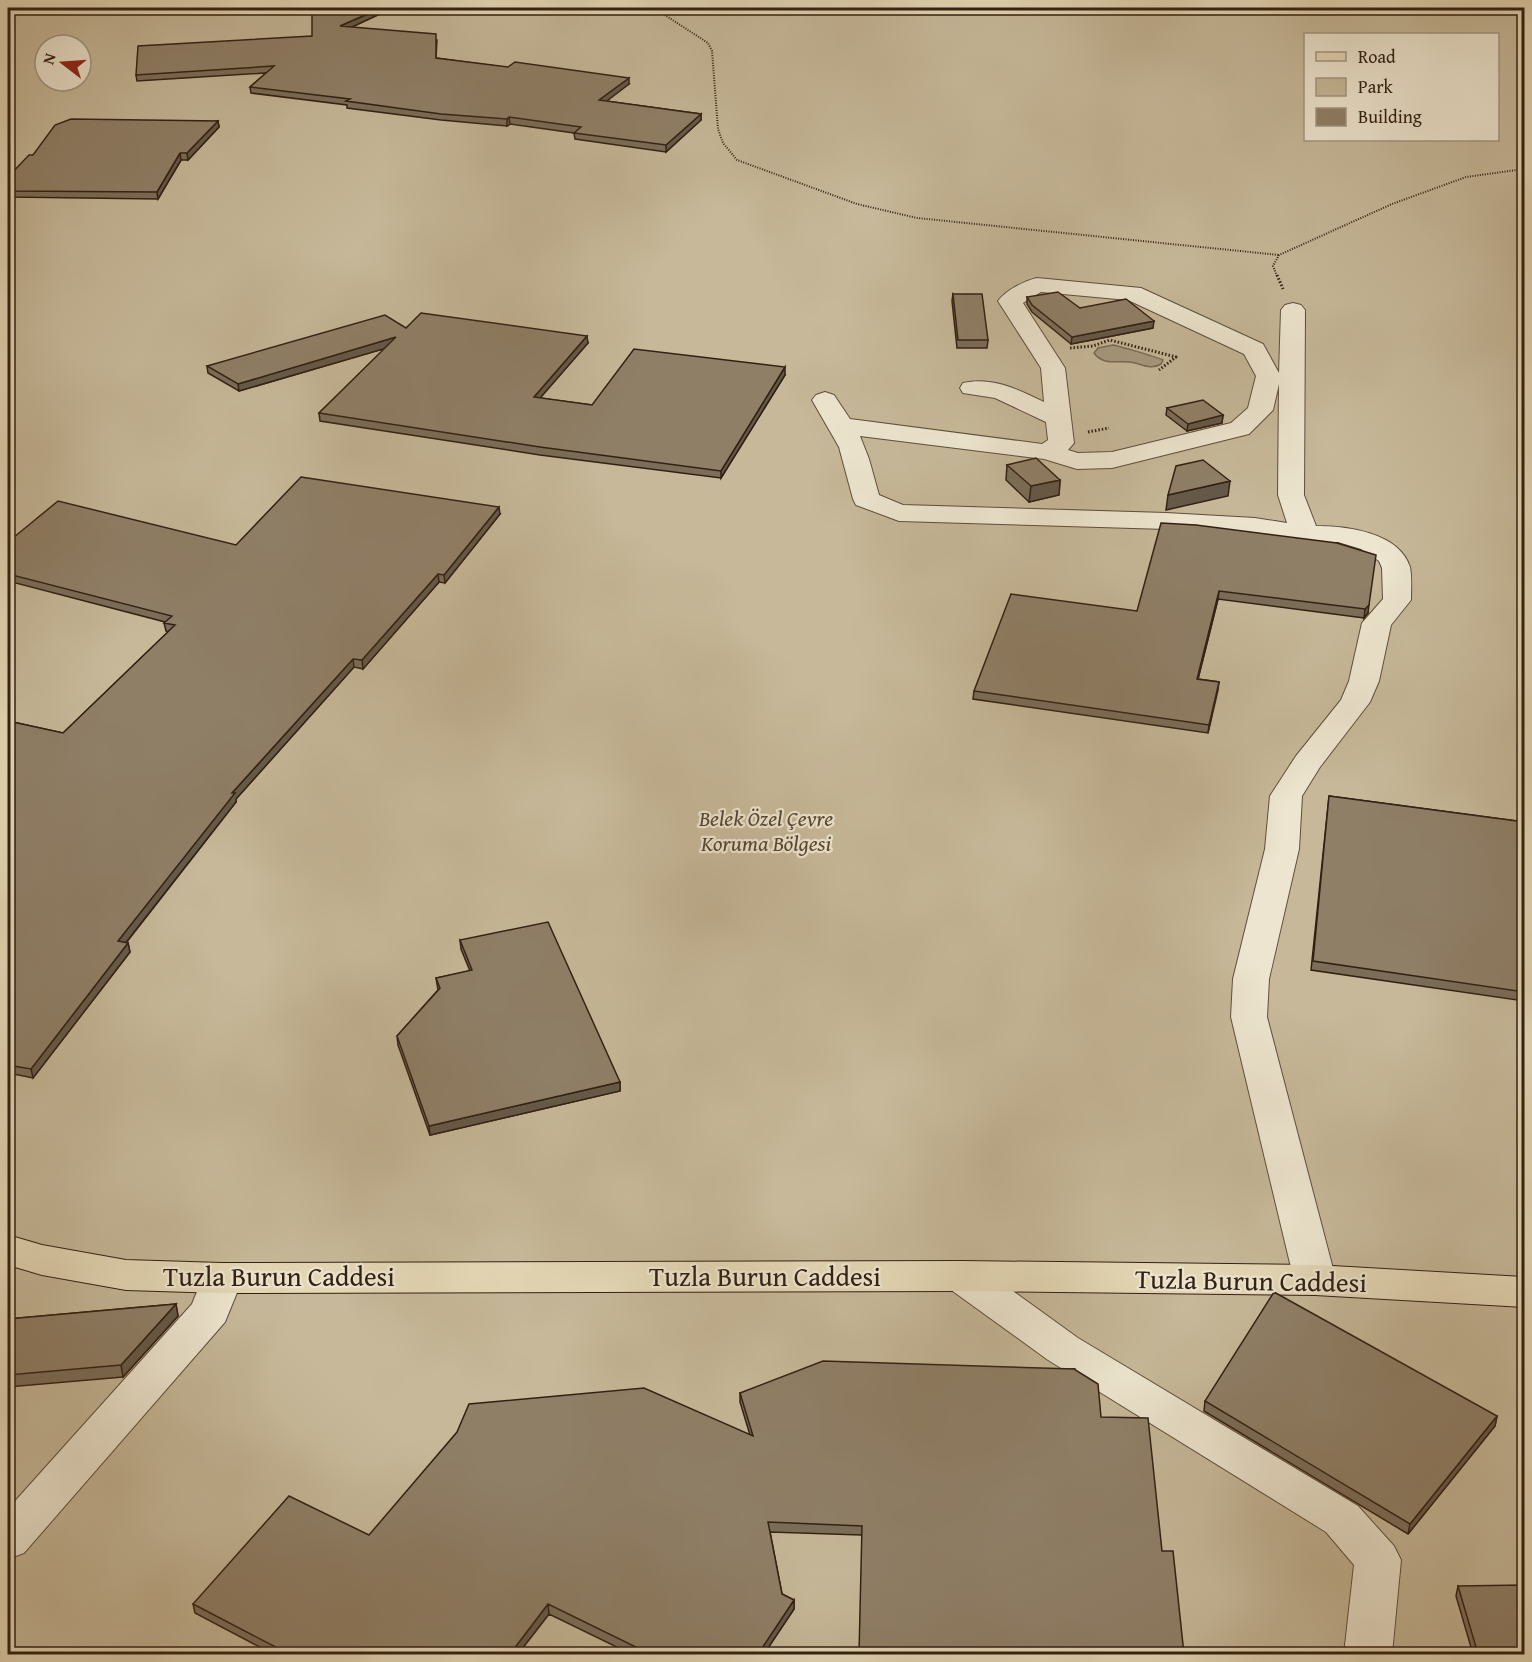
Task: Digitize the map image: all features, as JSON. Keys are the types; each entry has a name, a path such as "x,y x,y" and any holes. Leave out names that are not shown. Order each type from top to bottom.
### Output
{"main road":[{"name":"Tuzla Burun Caddesi","path":"8,1250 42,1260 126,1275 222,1278 962,1276 1315,1280 1524,1292"}],"street":[{"path":"844,426 1047,452 1077,461 1112,460 1240,429 1260,410 1268,376 1254,349 1133,294 1037,285 1010,301 1053,368 1061,443 1047,452"},
{"path":"1293,310 1292,495 1305,534"},
{"path":"972,388 1000,391 1058,418"},
{"path":"825,400 844,426 858,459 866,499 899,513 1166,520 1255,526 1305,534 1339,534 1371,543 1391,557 1396,568 1397,600 1377,623 1364,681 1355,702 1307,763 1286,796 1282,849 1251,979 1249,1017 1315,1280"},
{"path":"962,1276 1063,1349 1342,1519 1378,1560 1368,1654"},
{"path":"8,1540 210,1311 222,1278"}],"path":[{"path":"654,8 708,43 712,51 718,129 723,143 737,160 856,204 917,218 1279,255 1392,204 1466,177 1524,170"},
{"path":"1279,255 1273,266 1293,310"},
{"path":"1042,351 1093,346 1110,340 1176,357 1159,370"}],"green space":[{"name":"Belek Özel Çevre Koruma Bölgesi","path":"8,8 1524,8 1524,1654 8,1654"}],"shaded area":[{"path":"1113,345 1163,360 1157,366 1149,367 1129,362 1105,361 1094,353 1098,348"}],"building":[{"path":"312,8 381,8 340,26 436,34 436,58 508,67 515,62 629,78 599,100 701,114 666,145 574,133 581,127 509,117 507,119 441,114 346,101 350,99 250,87 274,66 136,75 138,46 312,36"},
{"path":"71,119 218,121 187,153 180,153 157,192 8,191 8,177 29,155 33,155 55,125"},
{"path":"1058,292 1080,308 1126,299 1154,321 1072,337 1032,305 1027,297"},
{"path":"953,294 982,294 988,340 958,340"},
{"path":"421,313 587,336 534,397 592,405 634,349 785,367 721,471 540,447 319,413 396,337 238,384 207,366 385,315 406,328"},
{"path":"1203,400 1223,415 1188,424 1167,408"},
{"path":"1036,458 1060,480 1031,486 1007,465"},
{"path":"1203,460 1230,481 1168,495 1176,466"},
{"path":"301,477 499,507 444,575 438,574 362,660 353,659 232,793 235,793 118,941 128,943 31,1069 8,1065 8,721 63,733 175,625 164,623 172,616 8,574 8,542 58,501 236,545"},
{"path":"1161,523 1196,525 1337,543 1376,555 1369,605 1365,609 1219,591 1197,679 1219,682 1209,725 974,691 1011,594 1137,611"},
{"path":"1329,796 1524,822 1524,992 1313,961"},
{"path":"548,922 620,1082 429,1126 397,1036 440,988 436,978 472,970 460,940"},
{"path":"1274,1292 1497,1416 1410,1524 1205,1401"},
{"path":"176,1304 121,1365 8,1375 8,1319"},
{"path":"823,1361 1074,1369 1098,1384 1101,1417 1148,1418 1162,1551 1173,1551 1184,1654 859,1654 862,1526 768,1522 782,1594 794,1600 758,1654 650,1654 548,1604 510,1654 289,1654 193,1604 289,1496 369,1535 457,1432 469,1404 644,1388 753,1436 740,1393"},
{"path":"1524,1585 1524,1654 1478,1654 1458,1586"}]}
